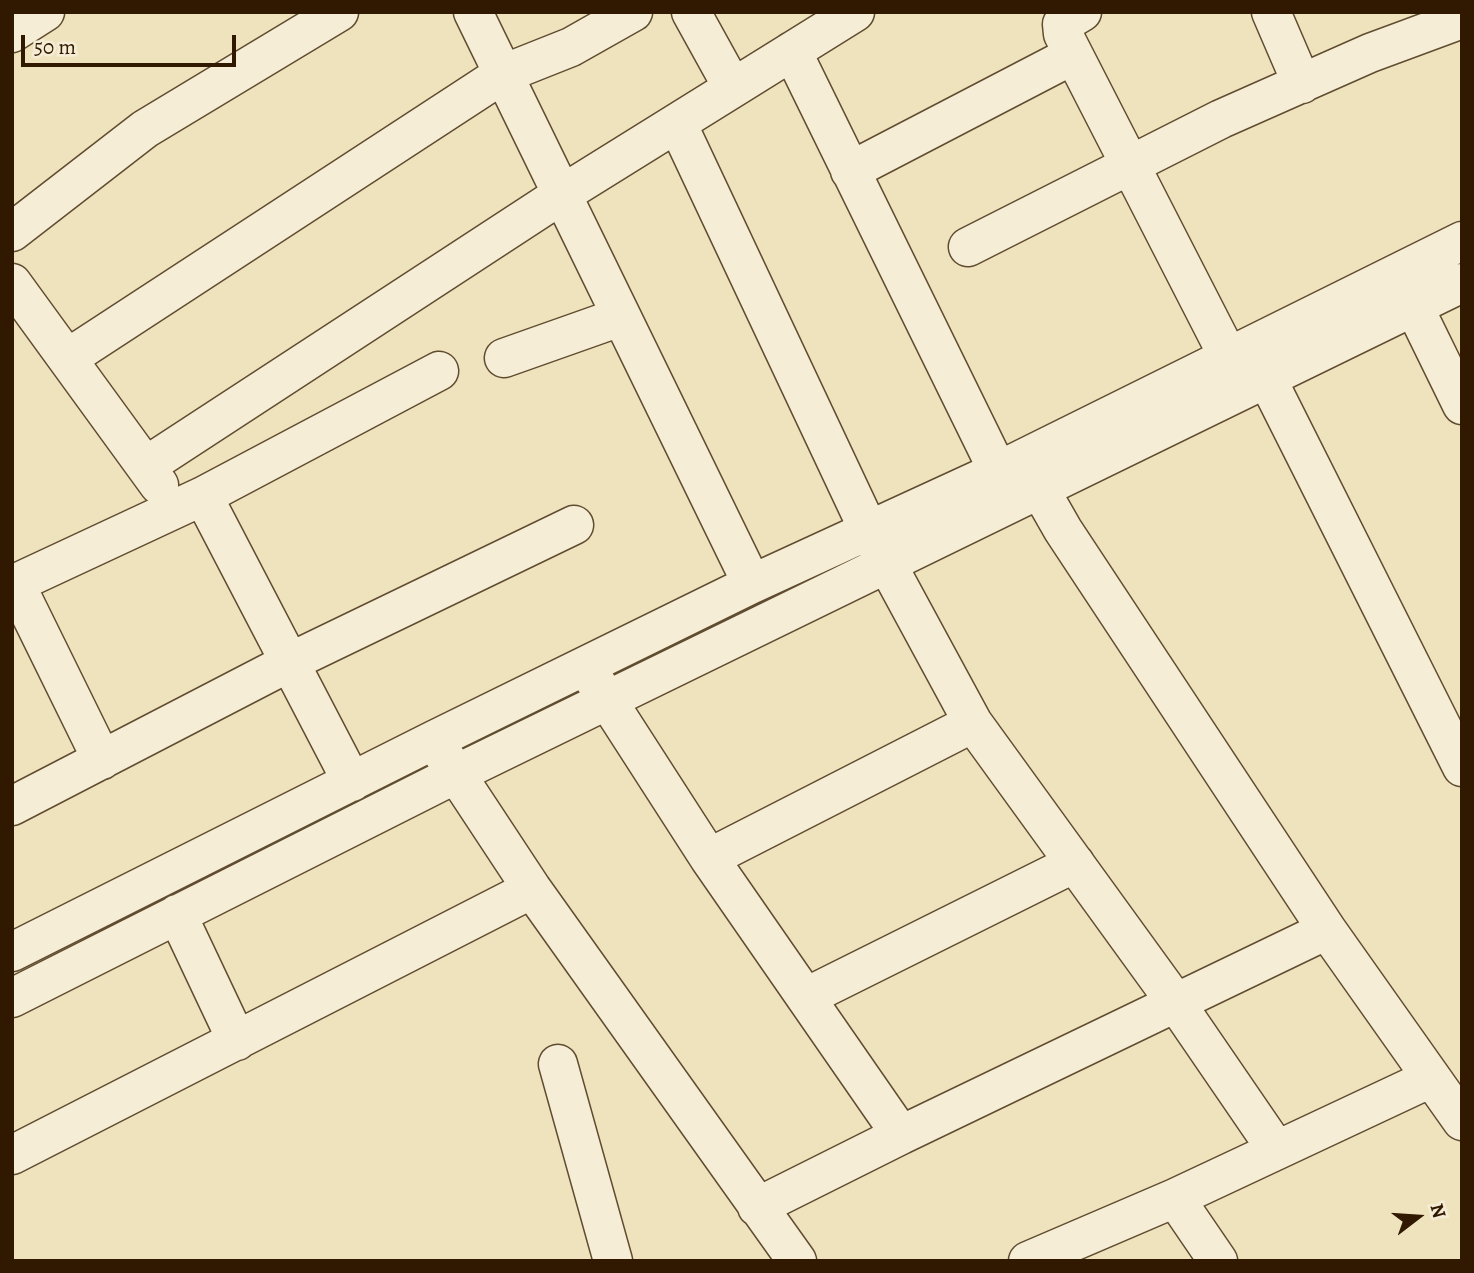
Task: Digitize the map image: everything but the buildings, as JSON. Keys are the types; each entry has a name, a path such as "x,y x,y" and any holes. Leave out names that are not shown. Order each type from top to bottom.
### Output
{"street":[{"path":"12,33 45,12"},
{"path":"12,232 145,129 340,12"},
{"path":"473,12 752,584"},
{"path":"68,358 503,74 570,47 633,12"},
{"path":"691,12 733,88"},
{"path":"146,466 561,195 855,12"},
{"path":"1082,12 1062,24 1063,34 1073,55 1129,166 1248,360 1462,766"},
{"path":"1271,12 1302,83"},
{"path":"968,247 1221,119 1370,53 1462,19"},
{"path":"792,51 850,171 1020,473 1063,530 1327,930 1451,1101 1276,1149 1175,1198 1028,1261"},
{"path":"850,171 1073,55"},
{"path":"677,123 869,531 974,723 1176,1003 1276,1149"},
{"path":"12,952 752,584 869,531 1020,473 1248,360 1462,241"},
{"path":"12,283 146,466 189,503 288,663 352,782"},
{"path":"1248,360 1414,307 1462,283"},
{"path":"1414,307 1462,405"},
{"path":"504,358 620,317"},
{"path":"102,760 14,584 189,503 439,371"},
{"path":"12,998 456,774 886,565 1020,473"},
{"path":"12,806 288,663 574,526"},
{"path":"586,667 709,858 901,1135"},
{"path":"709,858 974,723"},
{"path":"434,740 532,890 797,1261"},
{"path":"806,998 1075,863"},
{"path":"12,1155 532,890"},
{"path":"177,914 237,1041"},
{"path":"757,1208 901,1135 1327,930"},
{"path":"558,1064 612,1261"},
{"path":"1175,1198 1218,1261"}]}
